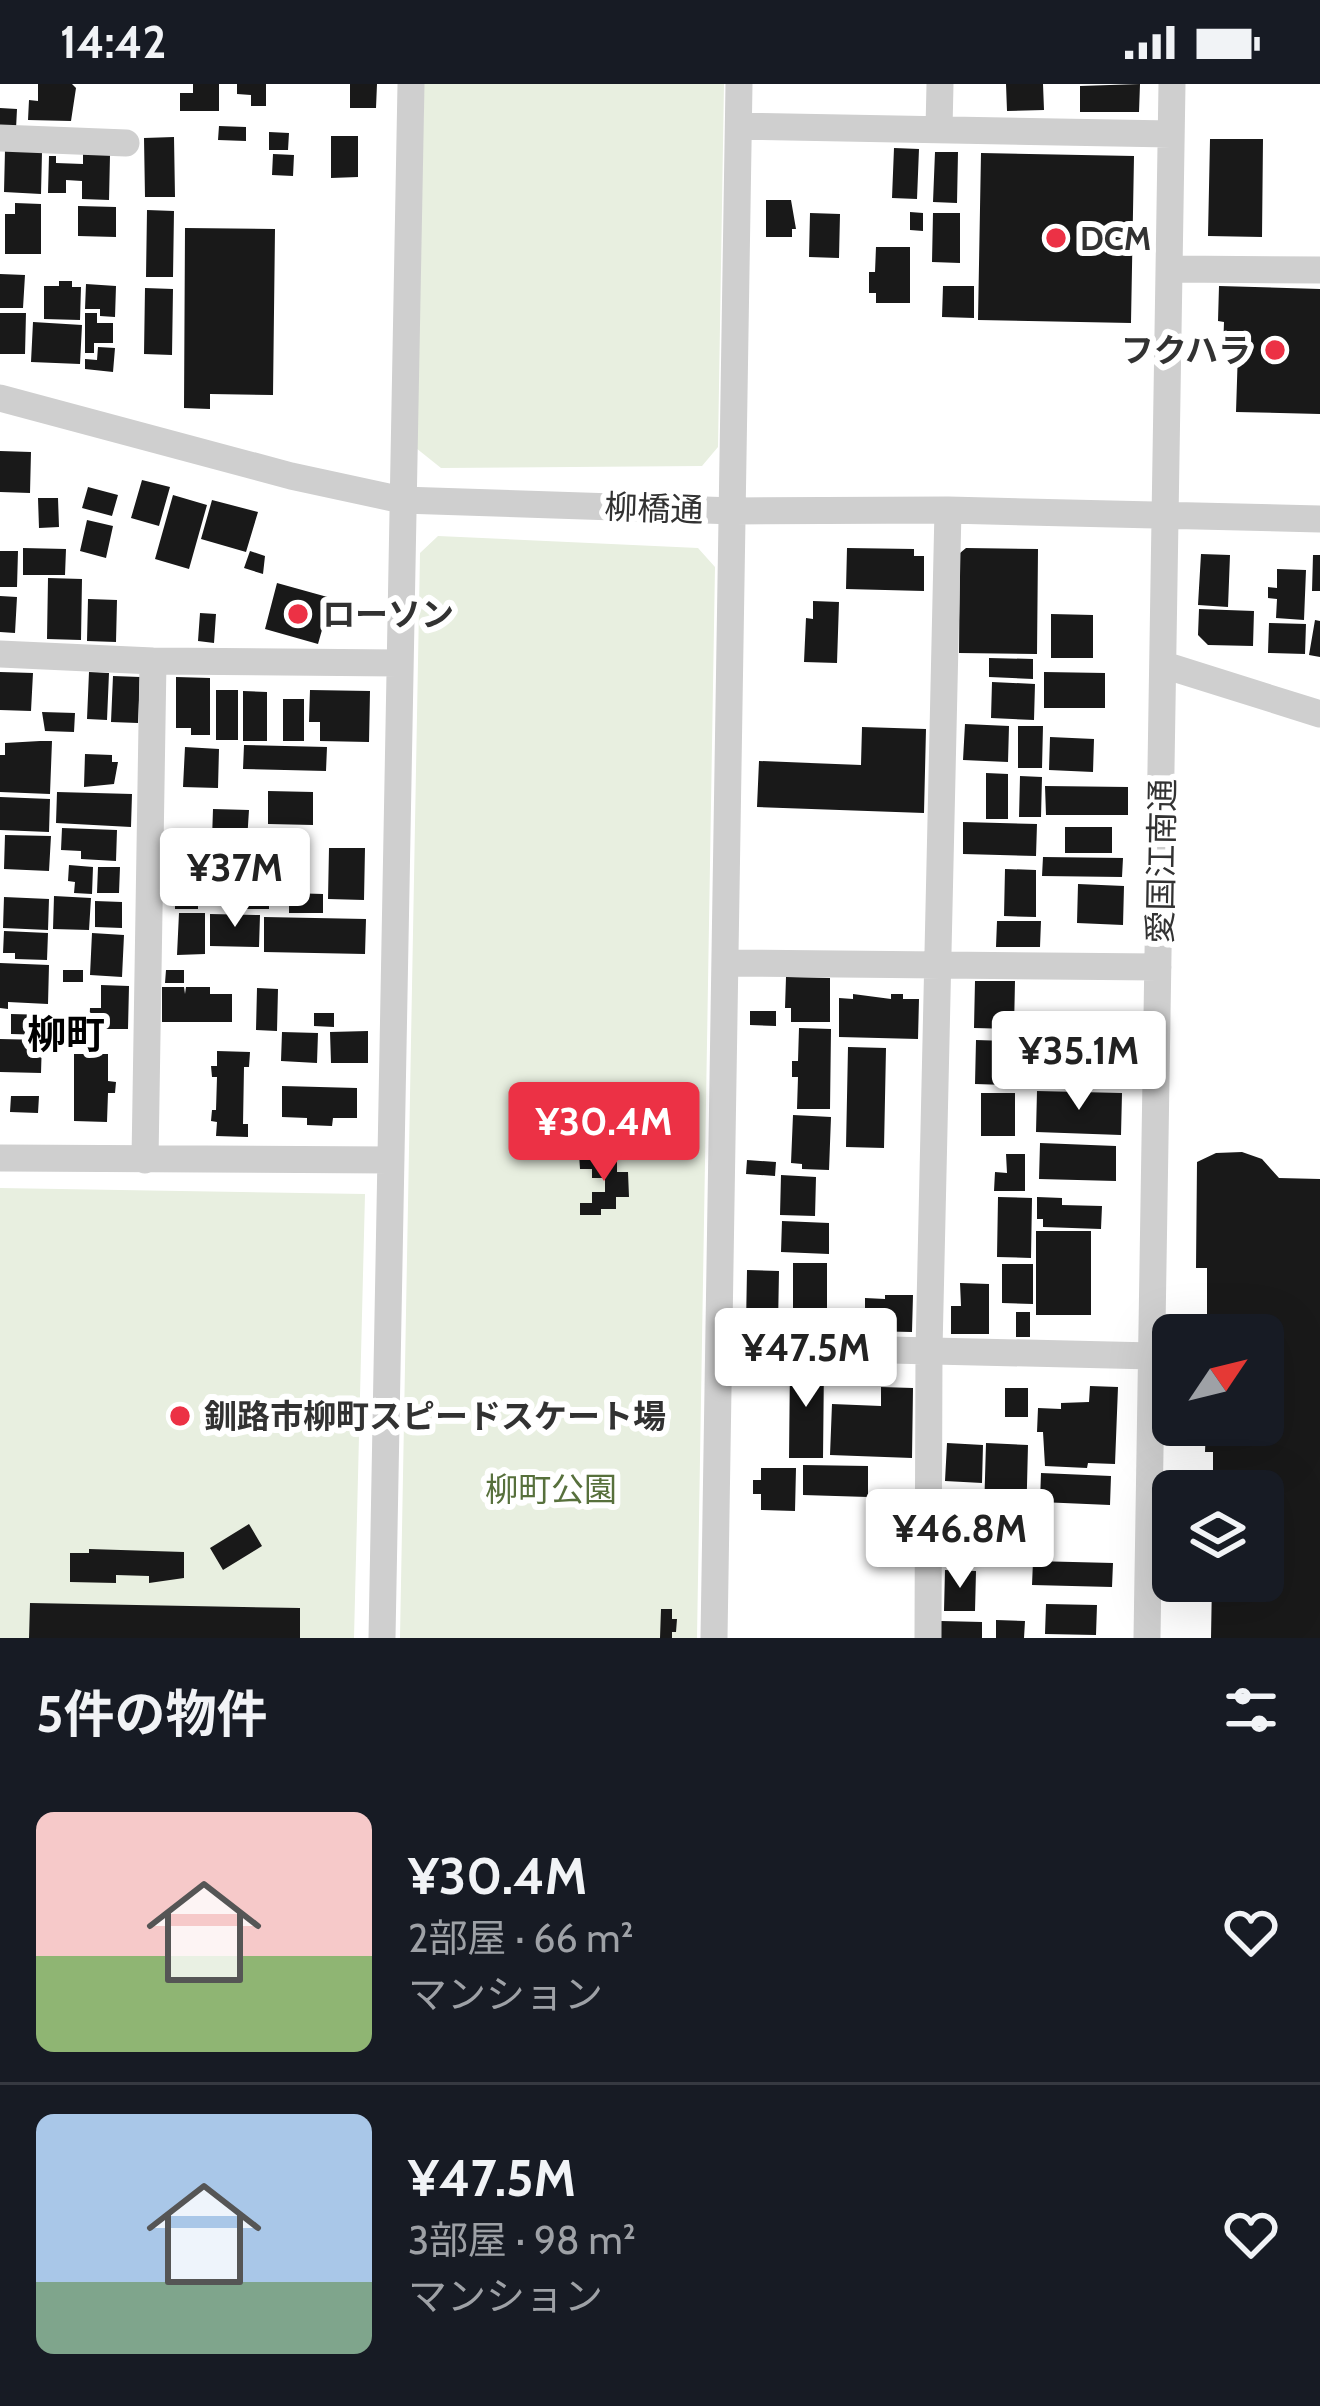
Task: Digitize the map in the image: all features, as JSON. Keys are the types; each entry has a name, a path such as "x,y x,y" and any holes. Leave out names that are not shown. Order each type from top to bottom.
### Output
{"street":[{"path":"382,1638 411,84"},
{"path":"714,1638 739,84"},
{"path":"939,129 940,84"},
{"name":"愛国江南通","path":"1154,1314 1172,84"},
{"path":"739,126 1171,134"},
{"path":"0,138 126,143"},
{"path":"1171,269 1320,270"},
{"name":"柳橋通","path":"0,398 291,476 402,500 735,511 948,510 1320,519"},
{"path":"928,1638 928,1350 948,510"},
{"path":"0,654 153,662 398,663"},
{"path":"145,1160 153,662"},
{"path":"1164,665 1320,713"},
{"path":"726,963 1159,967"},
{"path":"0,1158 391,1160"},
{"path":"719,1346 1152,1356"},
{"name":"愛国江南通","path":"1147,1638 1152,1403"}],"green space":[{"path":"424,84 724,84 718,447 702,466 441,468 416,448"},
{"name":"柳町公園","path":"438,536 698,548 715,567 697,1638 400,1638 420,553"},
{"name":"釧路市柳町スピードスケート場","path":"0,1188 365,1194 354,1638 0,1638"}],"building":[{"path":"38,84 76,88 71,121 28,120 29,100 38,101"},
{"path":"193,84 219,84 219,111 180,111 180,93 193,93"},
{"path":"237,84 266,84 266,106 251,106 251,95 237,94"},
{"path":"350,84 377,84 376,108 350,108"},
{"path":"1006,84 1043,84 1044,110 1007,111"},
{"path":"1140,84 1139,112 1080,112 1080,86"},
{"path":"0,108 17,109 16,129 0,128"},
{"path":"219,126 246,127 246,141 218,140"},
{"path":"269,132 289,133 288,150 269,150"},
{"path":"331,136 358,136 358,177 331,178"},
{"path":"174,137 175,197 145,197 144,138"},
{"path":"1210,139 1263,139 1262,237 1208,236"},
{"path":"894,148 919,149 917,199 892,198"},
{"path":"5,150 42,152 41,194 4,192"},
{"path":"935,152 958,152 957,203 933,202"},
{"name":"DCM","path":"981,153 1134,156 1131,323 978,320"},
{"path":"83,154 110,155 109,200 82,199 82,181 66,180 66,193 48,193 49,156 56,156 56,163 83,164"},
{"path":"273,154 294,155 293,176 272,175"},
{"path":"766,200 791,200 796,229 792,237 766,237"},
{"path":"15,203 41,204 41,254 5,254 5,214 15,214"},
{"path":"78,206 116,207 116,237 78,236"},
{"path":"147,210 174,211 173,277 146,277"},
{"path":"910,212 923,213 923,231 910,230"},
{"path":"810,213 840,214 839,258 809,257"},
{"path":"933,213 960,213 960,263 932,262"},
{"path":"185,228 275,229 273,395 210,394 210,409 184,408"},
{"path":"876,247 910,247 910,303 876,303 876,293 869,293"},
{"path":"0,274 25,275 23,308 0,308"},
{"path":"59,281 81,287 80,320 44,319 44,286 59,286"},
{"path":"86,284 116,286 115,317 100,316 100,309 85,309"},
{"path":"943,286 974,286 974,318 942,317"},
{"name":"フクハラ","path":"1219,286 1320,289 1320,414 1236,412 1238,350 1223,350"},
{"path":"145,288 173,289 172,355 144,354"},
{"path":"0,313 26,313 25,354 0,354"},
{"path":"85,313 97,313 97,323 113,323 113,343 94,343 94,353 85,353"},
{"path":"33,322 82,325 80,364 31,362"},
{"path":"98,347 115,348 113,372 85,369 85,359 97,360"},
{"path":"0,451 31,452 30,493 0,492"},
{"path":"142,480 170,487 159,526 131,518"},
{"path":"88,487 118,495 112,516 82,508"},
{"path":"173,495 207,505 189,569 155,559"},
{"path":"38,498 58,498 59,527 39,528"},
{"path":"212,500 258,512 246,552 201,539"},
{"path":"87,520 113,526 106,558 80,551"},
{"path":"23,548 66,549 65,575 23,575"},
{"path":"847,548 914,549 914,556 924,556 924,591 846,589"},
{"path":"966,548 1038,549 1037,654 959,653 960,553"},
{"path":"0,551 18,551 17,587 0,587"},
{"path":"250,551 265,556 263,574 244,568"},
{"path":"1201,554 1230,555 1228,607 1198,605"},
{"path":"1313,555 1320,555 1320,591 1312,591"},
{"path":"1277,569 1306,570 1304,620 1276,618 1277,599 1268,598 1268,587 1277,588"},
{"path":"48,578 82,579 81,640 47,639"},
{"name":"ローソン","path":"277,583 331,598 318,644 265,629"},
{"path":"0,596 17,597 15,633 0,632"},
{"path":"88,599 117,600 116,642 87,641"},
{"path":"813,601 839,602 837,663 804,662 806,618 813,619"},
{"path":"1199,609 1254,611 1253,646 1208,645 1198,635"},
{"path":"200,613 216,614 214,643 198,641"},
{"path":"1051,614 1093,615 1093,658 1051,658"},
{"path":"1315,620 1320,621 1320,657 1309,655"},
{"path":"1269,623 1306,624 1305,654 1268,653"},
{"path":"989,658 1033,659 1033,679 989,677"},
{"path":"0,672 33,673 31,711 0,710"},
{"path":"89,672 109,673 107,720 87,719"},
{"path":"1044,672 1105,673 1105,708 1044,708"},
{"path":"113,676 140,677 138,723 111,722"},
{"path":"176,677 210,678 210,735 191,735 191,728 176,728"},
{"path":"992,682 1035,684 1034,720 991,718"},
{"path":"216,690 238,690 238,740 216,740"},
{"path":"310,690 370,691 369,742 320,741 320,722 309,722"},
{"path":"243,691 267,692 267,741 243,741"},
{"path":"283,699 304,699 304,741 283,741"},
{"path":"42,712 75,713 74,732 45,731"},
{"path":"965,724 1009,726 1008,762 963,760"},
{"path":"1018,726 1043,726 1042,768 1018,768"},
{"path":"862,727 926,729 924,813 757,807 759,761 861,765"},
{"path":"1050,737 1094,739 1093,772 1049,770"},
{"path":"52,741 50,794 0,792 0,755 5,755 5,743"},
{"path":"244,745 327,747 326,771 243,769"},
{"path":"185,747 219,749 218,788 183,787"},
{"path":"85,754 112,755 112,762 118,762 114,784 84,787"},
{"path":"986,773 1008,774 1008,819 986,819"},
{"path":"1020,776 1042,777 1041,817 1019,817"},
{"path":"1045,786 1128,787 1128,815 1046,815"},
{"path":"268,791 313,792 313,825 268,824"},
{"path":"57,792 132,794 131,827 56,823"},
{"path":"0,797 50,799 49,832 0,830"},
{"path":"213,809 249,810 247,841 212,839"},
{"path":"963,822 1037,824 1036,856 963,854"},
{"path":"1065,827 1112,827 1112,853 1065,853"},
{"path":"62,828 117,830 116,861 81,859 81,851 61,850"},
{"path":"5,835 51,836 49,871 4,869"},
{"path":"181,847 222,847 222,875 181,875"},
{"path":"329,848 365,848 364,900 328,899"},
{"path":"229,854 258,854 258,874 269,874 269,909 229,909"},
{"path":"1043,857 1123,858 1122,877 1042,876"},
{"path":"69,865 93,867 92,894 74,893 75,882 68,881"},
{"path":"98,867 120,867 119,893 97,893"},
{"path":"1005,869 1036,870 1036,917 1004,916"},
{"path":"1078,884 1124,886 1123,925 1077,923"},
{"path":"289,893 323,894 323,913 289,913"},
{"path":"54,896 91,898 89,930 53,929"},
{"path":"4,897 49,899 48,930 3,928"},
{"path":"175,897 198,897 198,909 175,909"},
{"path":"95,901 122,902 122,928 95,927"},
{"path":"179,913 205,913 205,954 177,955"},
{"path":"210,914 260,915 259,947 210,946"},
{"path":"264,917 366,919 365,954 264,952"},
{"path":"997,921 1041,921 1040,947 996,947"},
{"path":"4,931 48,933 47,960 15,959 15,953 3,953"},
{"path":"92,933 124,935 122,977 90,975"},
{"path":"0,963 49,965 48,1004 8,1002 8,1009 0,1008"},
{"path":"63,970 83,970 83,982 63,982"},
{"path":"166,970 184,970 184,983 165,983"},
{"path":"786,977 830,978 830,1022 791,1022 791,1008 785,1008"},
{"path":"975,981 1015,981 1014,1029 974,1028"},
{"path":"101,985 129,986 128,1029 89,1029 90,1008 101,1008"},
{"path":"162,987 184,987 185,994 186,987 210,987 210,994 232,994 232,1022 162,1022"},
{"path":"257,988 278,989 277,1031 256,1030"},
{"path":"853,994 891,999 891,994 903,994 903,999 919,999 918,1039 839,1037 839,998 853,999"},
{"path":"750,1011 776,1011 776,1026 750,1025"},
{"path":"314,1013 334,1013 334,1027 314,1026"},
{"path":"11,1014 47,1015 47,1035 11,1034"},
{"path":"799,1028 831,1029 830,1109 797,1109 798,1077 792,1077 792,1061 798,1061"},
{"path":"368,1031 368,1063 331,1063 330,1032"},
{"path":"282,1032 318,1033 317,1063 281,1061"},
{"path":"0,1039 42,1040 41,1073 0,1072"},
{"path":"976,1040 1007,1041 1006,1085 975,1084"},
{"path":"848,1047 886,1048 884,1148 846,1147"},
{"path":"1053,1048 1121,1050 1120,1089 1052,1088"},
{"path":"217,1051 250,1052 249,1067 244,1067 243,1124 248,1124 248,1137 216,1136 217,1122 211,1121 217,1077 212,1077 211,1066 217,1066"},
{"path":"74,1054 108,1054 108,1081 116,1082 115,1093 108,1093 107,1122 74,1121"},
{"path":"282,1086 357,1088 357,1118 333,1118 332,1126 282,1117"},
{"path":"1037,1091 1122,1093 1121,1135 1036,1132"},
{"path":"981,1093 1015,1093 1015,1136 981,1136"},
{"path":"11,1096 39,1096 38,1113 10,1112"},
{"path":"793,1115 831,1117 829,1170 802,1169 802,1164 791,1163"},
{"path":"1040,1143 1116,1146 1116,1181 1039,1179"},
{"path":"1242,1152 1262,1159 1279,1178 1320,1179 1320,1638 1211,1638 1212,1602 1284,1602 1284,1470 1213,1470 1213,1452 1205,1452 1205,1446 1284,1446 1284,1314 1207,1314 1207,1268 1196,1268 1197,1162 1216,1153"},
{"path":"579,1154 599,1154 599,1161 617,1161 617,1172 628,1172 629,1197 616,1197 616,1209 580,1215 580,1203 592,1203 592,1192 605,1192 605,1178 592,1178 592,1169 580,1169"},
{"path":"1006,1154 1025,1154 1025,1191 994,1191 995,1172 1007,1173"},
{"path":"747,1160 776,1162 775,1176 746,1174"},
{"path":"781,1175 816,1177 815,1216 780,1215"},
{"path":"998,1197 1032,1198 1031,1258 997,1257"},
{"path":"1037,1197 1062,1198 1062,1205 1102,1206 1101,1229 1043,1227 1043,1219 1037,1219"},
{"path":"782,1221 829,1223 829,1254 781,1252"},
{"path":"1036,1231 1091,1231 1091,1315 1036,1315"},
{"path":"793,1263 827,1263 827,1322 793,1322"},
{"path":"1002,1264 1033,1264 1033,1304 1002,1303"},
{"path":"747,1270 779,1271 778,1326 746,1325"},
{"path":"960,1283 989,1284 989,1334 951,1334 951,1306 961,1306"},
{"path":"885,1295 913,1295 912,1332 865,1331 865,1298 885,1299"},
{"path":"1016,1312 1030,1312 1030,1337 1016,1337"},
{"path":"790,1363 824,1363 823,1458 789,1458"},
{"path":"1090,1386 1118,1387 1115,1464 1045,1466 1043,1432 1037,1432 1038,1408 1061,1409 1061,1403 1089,1402"},
{"path":"881,1387 913,1388 912,1458 830,1455 832,1404 881,1406"},
{"path":"1005,1388 1028,1388 1028,1417 1005,1417"},
{"path":"947,1443 983,1445 982,1483 945,1481"},
{"path":"986,1443 1028,1445 1025,1566 945,1563 946,1542 983,1548"},
{"path":"803,1465 868,1466 868,1497 803,1495"},
{"path":"761,1468 796,1468 795,1511 761,1510 761,1494 753,1494 753,1480 761,1480"},
{"path":"1041,1473 1111,1476 1110,1505 1040,1502"},
{"path":"249,1524 262,1546 223,1570 210,1548"},
{"path":"89,1549 184,1552 184,1578 149,1583 149,1576 116,1575 116,1583 70,1582 70,1553 89,1553"},
{"path":"1033,1561 1113,1563 1112,1587 1032,1585"},
{"path":"945,1570 976,1571 975,1611 944,1611"},
{"path":"30,1603 300,1608 300,1638 29,1638"},
{"path":"1046,1604 1097,1605 1096,1635 1045,1634"},
{"path":"661,1609 672,1609 672,1619 677,1619 672,1638 660,1638"},
{"path":"996,1620 1025,1621 1024,1638 996,1638"},
{"path":"941,1621 982,1622 982,1638 941,1638"}],"place":[{"name":"DCM","path":"1056,238"},
{"name":"フクハラ","path":"1275,350"},
{"name":"ローソン","path":"298,614"},
{"name":"釧路市柳町スピードスケート場","path":"180,1416"}],"district":[{"name":"柳町","path":"66,1034"}]}
